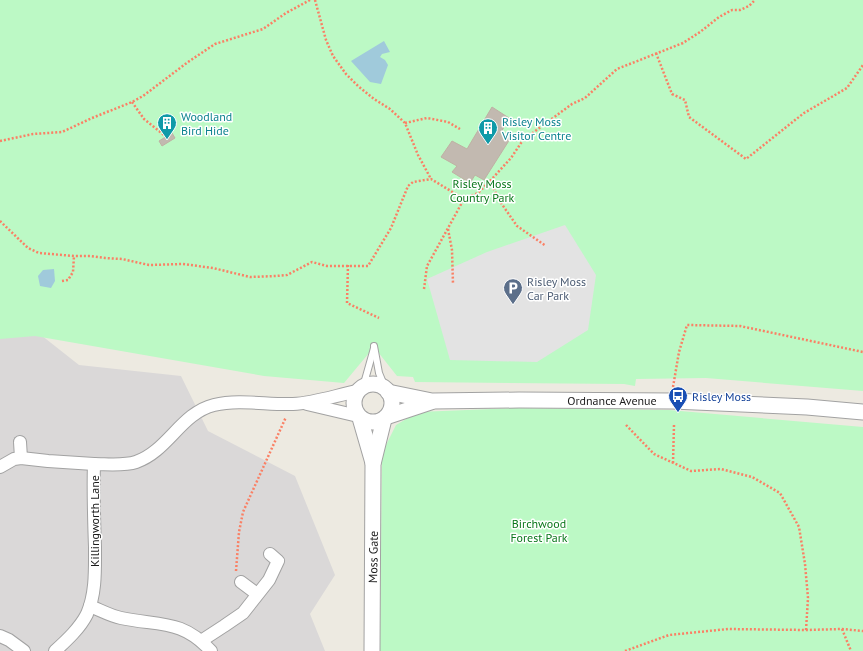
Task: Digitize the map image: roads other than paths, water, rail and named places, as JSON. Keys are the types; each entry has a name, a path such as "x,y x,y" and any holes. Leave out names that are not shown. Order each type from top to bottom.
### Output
{"street":[{"path":"369,384 375,384 381,386 387,391 391,398 392,405 385,418 372,423 359,417 354,406 355,395 360,389 369,384"},
{"name":"Killingworth Lane","path":"298,404 360,389"},
{"name":"Ordnance Avenue","path":"387,391 432,402 519,400 673,400 807,407 863,412"},
{"name":"Ordnance Avenue","path":"385,418 432,402"},
{"name":"Killingworth Lane","path":"55,651 72,634 86,616 94,589 94,464 135,462 147,457 157,450 187,420 200,410 213,405 253,403 298,404 359,417"},
{"name":"Moss Gate","path":"359,417 374,464"},
{"name":"Moss Gate","path":"372,651 374,464 385,418"},
{"path":"20,442 21,458"},
{"path":"0,467 14,459 21,458 94,464"},
{"path":"202,640 243,612 269,580 278,561 270,554"},
{"path":"241,582 257,594"},
{"path":"90,606 119,618 169,624 186,630 202,640 211,651"},
{"path":"0,636 9,640 24,651"}],"lane":[{"path":"360,389 374,346 379,373 387,391"}],"water":[{"path":"384,41 390,52 382,54 380,57 385,60 388,65 381,84 370,82 351,61"},
{"path":"54,269 55,281 51,288 40,286 38,276 43,270"}],"place":[{"name":"Woodland Bird Hide","path":"167,140"},
{"name":"Risley Moss Visitor Centre","path":"488,145"},
{"name":"Risley Moss Car Park","path":"513,305"},
{"name":"Risley Moss","path":"678,413"}],"park label":[{"name":"Risley Moss Country Park","path":"482,190"},
{"name":"Birchwood Forest Park","path":"539,530"}]}
